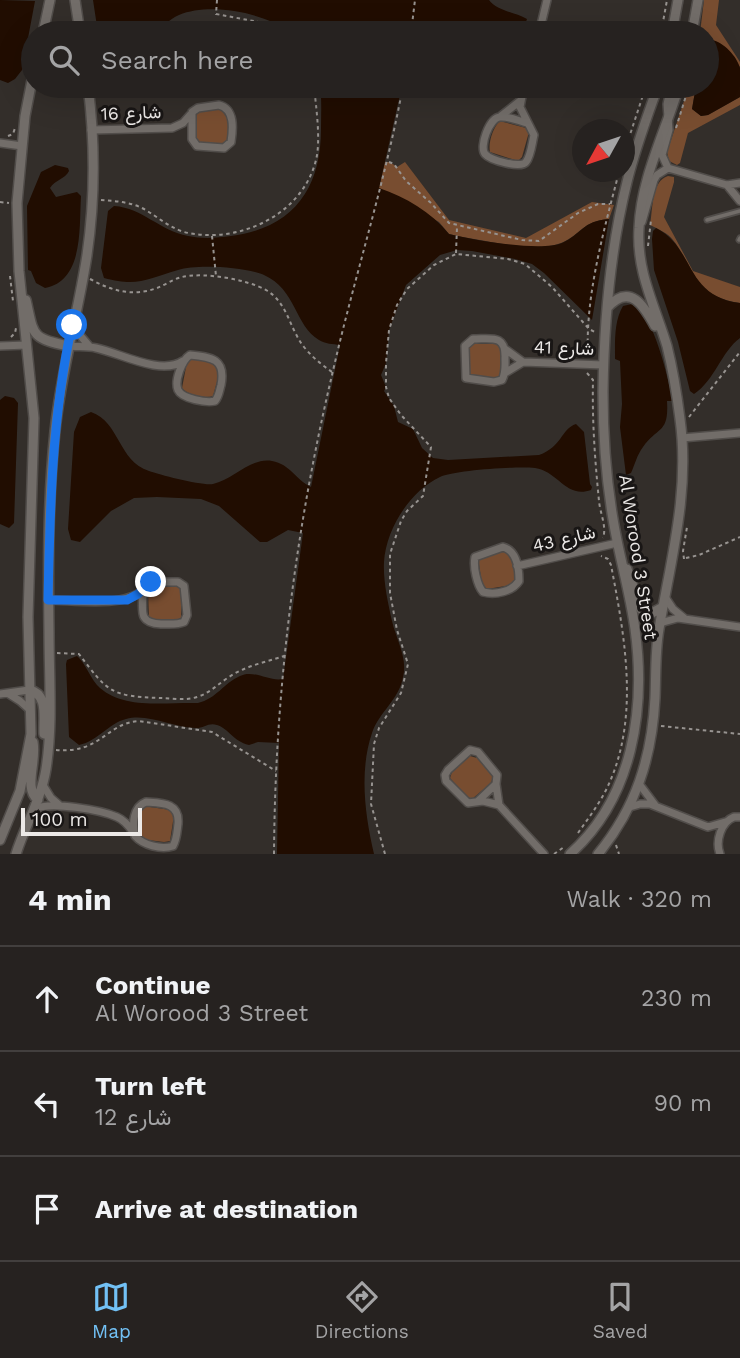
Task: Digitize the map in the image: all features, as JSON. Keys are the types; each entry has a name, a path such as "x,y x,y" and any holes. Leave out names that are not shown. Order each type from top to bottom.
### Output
{"street":[{"path":"46,21 50,0"},
{"path":"75,0 78,21"},
{"path":"542,21 547,0"},
{"path":"674,21 678,0"},
{"path":"694,21 698,0"},
{"path":"0,840 20,791 30,734 28,617 34,418 19,271 18,203 22,146 29,98"},
{"path":"87,98 91,109"},
{"path":"16,854 43,785 48,747 52,460 58,401 83,276 91,198 90,98"},
{"path":"520,101 491,124 483,150 489,157 517,166 527,161 534,135 521,113 521,98"},
{"name":"Al Worood 3 Street","path":"568,850 598,824 622,780 634,731 638,679 635,629 617,543 605,441 604,365 607,308 627,183 654,98"},
{"path":"668,98 669,130 662,155 668,169"},
{"name":"Al Worood 3 Street","path":"598,854 630,807 650,750 660,624 681,512 682,438 677,400 666,346 642,274 638,229 649,174 675,98"},
{"name":"شارع 16","path":"91,130 172,128 183,132 200,148 227,147 232,139 231,115 228,109 219,105 198,108 183,123 172,128"},
{"path":"191,114 192,139"},
{"path":"501,116 527,123"},
{"path":"0,143 22,146"},
{"path":"638,229 647,209 654,180 668,169 727,185 740,183"},
{"path":"727,185 740,201"},
{"path":"19,271 34,333 43,341 90,347 162,367 173,366 192,355 215,360 221,365 223,372 218,397 209,402 182,395 171,375 162,367"},
{"path":"607,308 621,297 638,300 645,307 666,346"},
{"path":"72,325 90,347"},
{"name":"شارع 41","path":"523,362 496,339 470,340 465,346 465,373 469,380 502,380 505,373 523,362 604,365"},
{"path":"0,346 27,345"},
{"path":"505,349 505,373"},
{"path":"177,386 183,360"},
{"path":"682,438 740,433"},
{"name":"شارع 43","path":"517,566 617,543"},
{"name":"شارع 43","path":"506,547 513,552 517,566 519,577 515,587 489,593 481,590 474,562 477,555 506,547"},
{"path":"621,558 630,574 641,609 652,613 663,607"},
{"path":"48,600 121,601 133,598 151,582 181,583 186,589 187,615 184,622 177,625 150,623 145,620 143,590"},
{"path":"665,597 673,609 685,618"},
{"path":"121,601 133,605 143,613"},
{"path":"660,624 672,618 685,618 740,627"},
{"path":"4,694 29,690 35,691 42,699 44,734 48,747"},
{"path":"4,694 20,701 30,710"},
{"path":"30,734 35,759 29,788 36,804"},
{"path":"499,805 465,801 446,781 447,770 468,752 476,751 495,772 499,805 540,852"},
{"path":"622,780 628,789 638,787 656,805"},
{"path":"478,801 496,784"},
{"path":"43,785 51,798 60,805"},
{"path":"36,804 60,805 116,816 126,822 133,832 143,843 171,847 176,841 178,818 173,807 146,802 139,804 135,810 133,832"},
{"path":"630,807 640,804 656,805 708,827 720,854"},
{"path":"116,816 135,810"},
{"path":"708,827 740,817"},
{"path":"717,844 725,822"}],"lane":[{"path":"707,220 740,211"}],"path":[{"path":"217,0 216,14 253,21"},
{"path":"412,21 415,0"},
{"path":"663,21 667,0"},
{"path":"91,198 134,205 177,230 198,234 249,229 272,219 284,211 310,179 317,158 314,98"},
{"path":"274,854 282,677 309,482 332,372 381,187 400,98"},
{"path":"635,121 642,98"},
{"path":"675,132 685,98"},
{"path":"387,162 394,164 406,181 449,223 522,240 539,241 578,214 598,204 612,204"},
{"path":"600,540 605,536 597,474 593,380 590,375 581,371 581,364 582,358 589,357 589,329 597,266 617,182"},
{"path":"648,247 652,214"},
{"path":"456,254 457,226"},
{"path":"212,234 216,277"},
{"path":"385,854 371,804 374,744 379,728 401,693 408,664 397,630 390,593 390,554 401,521 407,511 423,496 431,447 389,398 386,375 389,330 397,304 407,289 434,265 456,254 508,259 525,264 552,287 589,329 605,337"},
{"path":"83,276 121,292 149,291 177,278 197,274 250,284 266,290 286,310 303,346 332,372"},
{"path":"688,419 740,352"},
{"path":"687,410 689,424"},
{"path":"688,520 684,559 740,537"},
{"path":"575,837 600,800 616,765 626,705 626,651 611,565 608,559 594,555 593,549"},
{"path":"49,653 79,653 101,681 125,696 181,699 208,693 244,669 284,656"},
{"path":"48,747 71,751 87,748 127,723 139,721 212,732 276,771"},
{"path":"653,725 740,734"},
{"path":"554,854 568,850"}],"shaded area":[{"path":"0,0 35,1 31,21 21,21 21,71 8,83 0,80"},
{"path":"93,0 489,0 501,9 527,19 269,21 237,12 206,10 192,11 169,21 96,21"},
{"path":"704,0 719,0 716,21 701,21"},
{"path":"719,30 740,62 740,67 727,49 719,44"},
{"path":"719,43 733,54 740,68 740,97 708,115 701,116 692,109 694,98 719,98"},
{"path":"740,97 740,105 688,133 680,163 677,165 669,161 667,152 685,98 694,98 692,109 701,116 708,115"},
{"path":"321,98 399,98 379,188 417,206 449,234 507,244 552,245 562,243 593,222 609,219 592,320 532,264 457,250 440,255 406,285 389,330 386,363 381,375 386,387 384,391 394,406 398,422 413,429 422,448 433,458 448,460 539,455 547,452 576,424 584,432 592,487 591,490 575,491 550,474 535,468 472,471 447,475 429,483 402,512 389,537 384,569 389,607 403,656 404,670 401,685 372,733 366,763 366,809 374,854 277,854 279,743 258,742 249,745 217,725 196,728 143,718 120,721 92,740 79,745 69,737 66,664 67,660 77,656 100,688 110,695 134,702 198,703 245,674 283,679 303,533 288,530 267,542 260,542 219,506 201,499 157,497 134,498 111,511 80,542 71,540 68,529 74,432 80,417 91,412 108,424 131,459 149,471 191,482 213,484 249,465 272,461 284,465 311,487 340,345 324,342 311,334 283,289 275,281 256,272 197,267 142,281 126,282 104,278 101,268 108,211 114,206 134,211 178,233 204,238 253,232 287,214 309,187 316,170 320,150"},
{"path":"223,109 229,115 230,139 223,144 199,144 195,138 195,113 201,110"},
{"path":"500,121 526,128 529,132 522,157 518,161 490,152 492,135"},
{"path":"385,162 397,167 405,162 449,220 526,238 592,202 614,205 609,219 593,222 568,240 551,246 512,245 462,237 449,234 439,222 379,188"},
{"path":"55,165 68,168 69,171 50,188 56,197 77,192 81,196 79,237 73,264 67,275 58,283 45,288 36,283 28,270 27,206 41,172"},
{"path":"668,176 674,177 674,182 664,217 693,271 740,287 740,303 713,295 704,288 671,238 650,225 658,184"},
{"path":"656,228 669,236 699,281 709,291 722,299 740,303 740,338 694,394 690,391 678,342 654,270 652,239"},
{"path":"632,304 640,311 653,333 673,401 667,401 664,425 648,440 631,473 626,475 620,427 620,361 615,359 615,338 623,306"},
{"path":"471,344 496,344 501,347 502,373 498,378 473,378 468,374 467,348"},
{"path":"191,358 216,364 220,371 213,396 196,396 182,388 187,362"},
{"path":"5,396 14,398 18,403 14,523 9,528 0,524 0,400"},
{"path":"504,551 512,556 516,581 511,585 487,589 482,584 478,558"},
{"path":"151,586 177,586 182,589 181,618 165,621 149,617 148,591"},
{"path":"470,756 477,758 493,777 491,783 472,799 467,798 450,778 452,772"},
{"path":"143,806 171,810 174,815 170,841 140,839 138,822"}],"route":[{"path":"72,325 58,401 52,460 48,600 127,600 151,582"}]}
